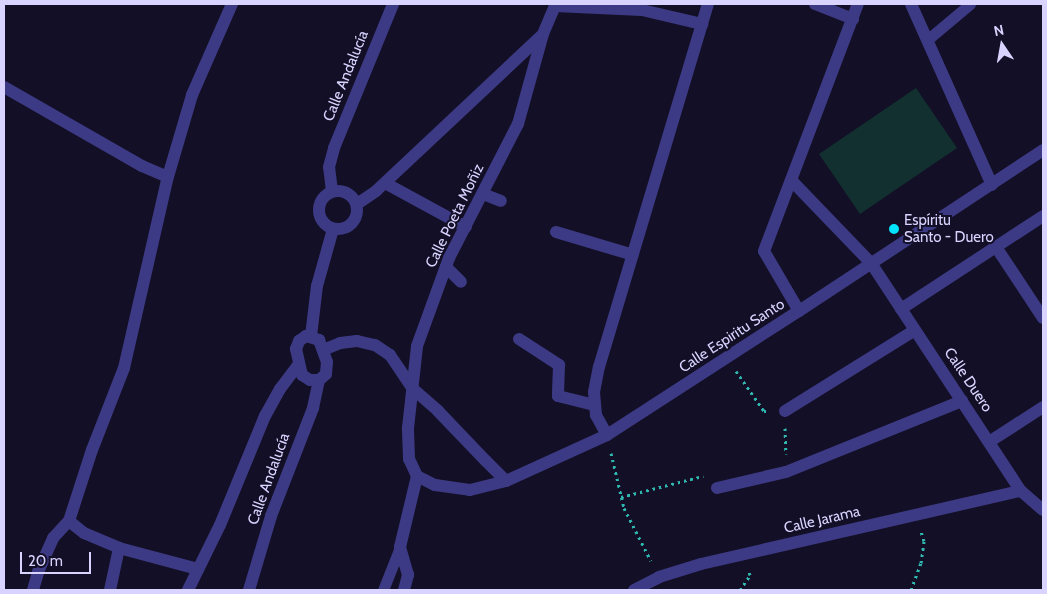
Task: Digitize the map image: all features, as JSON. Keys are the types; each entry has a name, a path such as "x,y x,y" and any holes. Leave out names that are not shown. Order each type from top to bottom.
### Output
{"street":[{"path":"33,590 38,572 53,538 69,521 92,450 124,368 168,177 192,94 232,4"},
{"name":"Calle Andalucía","path":"332,192 329,167 334,148 393,4"},
{"path":"607,435 596,416 594,392 599,367 708,4"},
{"path":"815,4 853,19"},
{"path":"799,312 764,252 858,4"},
{"path":"911,4 992,185"},
{"path":"555,5 642,10 702,24"},
{"name":"Calle Poeta Moñiz","path":"417,476 409,459 408,428 417,346 446,267 518,124 543,34 555,5"},
{"path":"357,204 385,183 543,34"},
{"path":"4,87 142,166 168,177"},
{"name":"Calle Espiritu Santo","path":"417,476 435,485 470,490 506,481 607,435 799,312 1043,150"},
{"name":"Calle Duero","path":"791,180 871,263 1021,491 1043,510"},
{"path":"385,183 466,227"},
{"path":"332,192 347,193 357,204 356,219 344,229 333,229 323,223 319,216 321,201 332,192"},
{"path":"483,194 501,201"},
{"path":"902,309 1043,216"},
{"path":"311,336 317,286 333,229"},
{"path":"556,232 633,255"},
{"path":"996,247 1043,318"},
{"path":"446,267 461,282"},
{"path":"785,411 915,330"},
{"path":"318,380 306,378 300,364 297,345 302,338 311,336 319,340 323,350 340,343 357,342 375,346 390,355 412,388 438,411 506,481"},
{"path":"519,338 559,365 558,396 595,405"},
{"name":"Calle Andalucía","path":"249,590 272,516 313,408 318,380 328,370 323,350"},
{"path":"188,590 220,525 265,416 280,389 300,364"},
{"path":"717,488 786,472 962,401"},
{"path":"990,442 1043,407"},
{"path":"404,590 408,575 400,547 417,476"},
{"name":"Calle Jarama","path":"634,590 651,587 659,577 701,564 1021,491"},
{"path":"69,521 84,533 119,548 198,569"},
{"path":"110,590 119,548"}],"lane":[{"path":"927,40 970,4"},
{"path":"383,590 400,547"}],"path":[{"path":"607,435 624,508 659,577"},
{"path":"621,497 708,475 717,488"},
{"path":"912,590 921,563 924,541 914,515"}],"green space":[{"path":"916,88 957,148 860,214 819,154"}],"place":[{"name":"Espíritu Santo - Duero","path":"894,229"}]}
